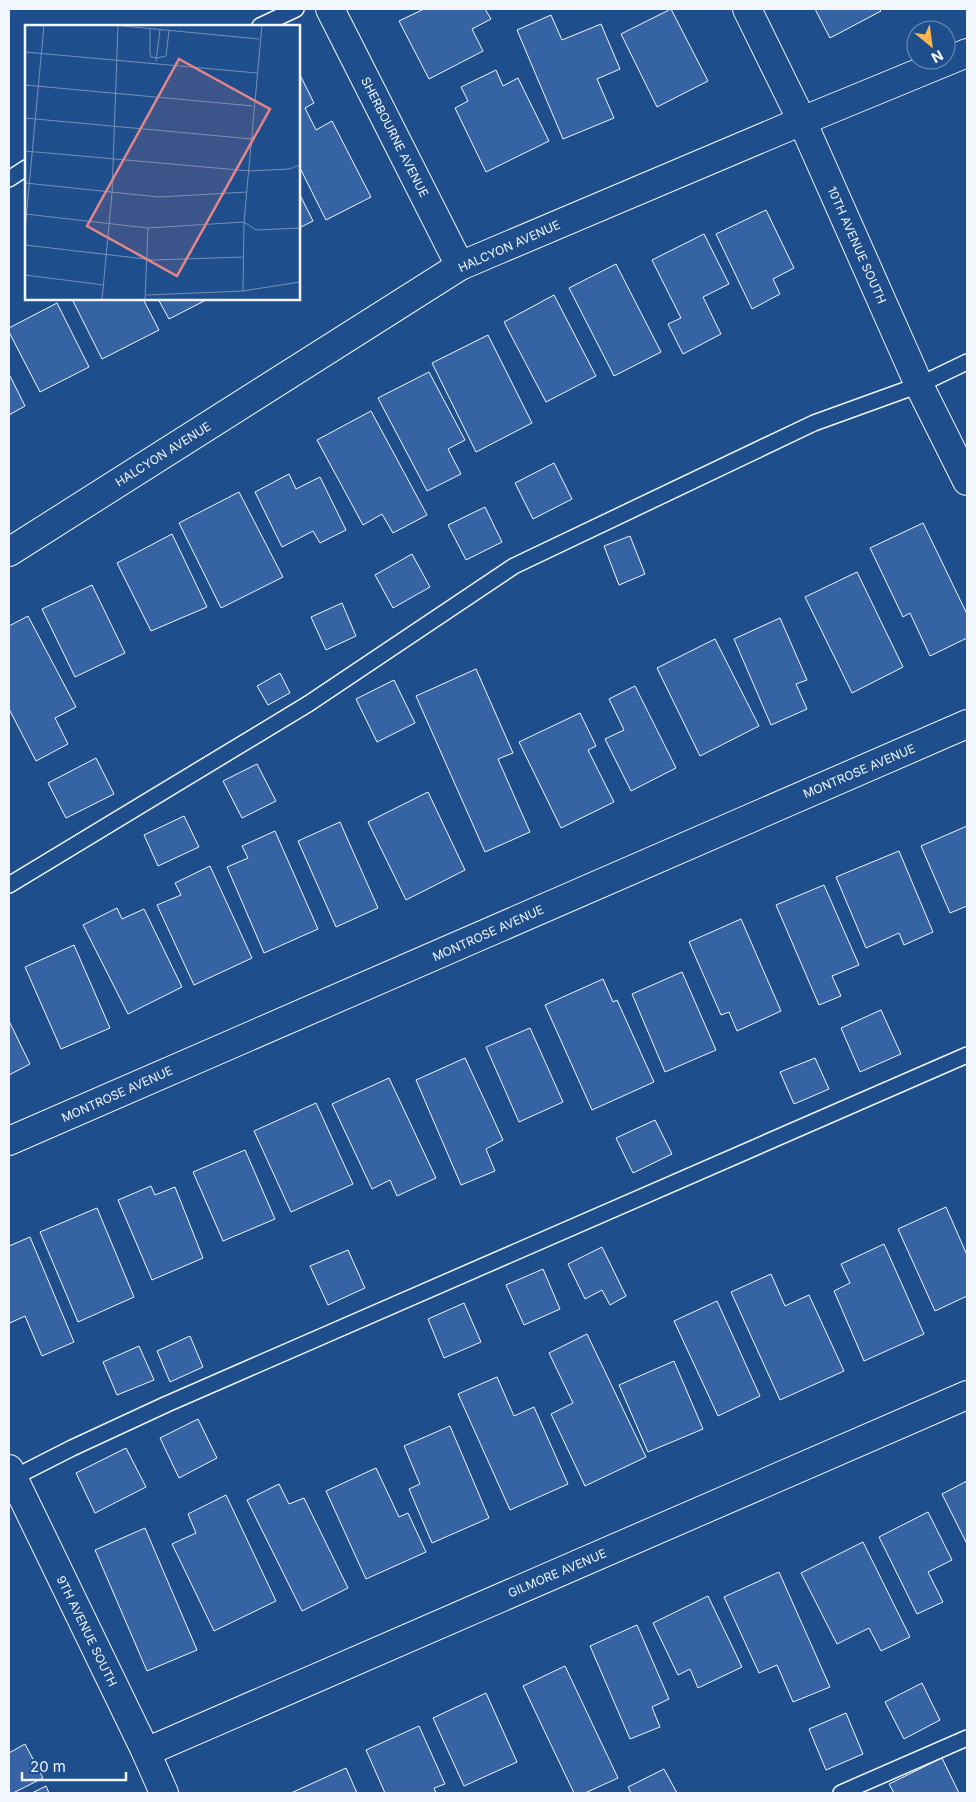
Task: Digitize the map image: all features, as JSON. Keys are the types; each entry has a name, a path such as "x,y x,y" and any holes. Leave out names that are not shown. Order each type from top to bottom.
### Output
{"street":[{"name":"SHERBOURNE AVENUE","path":"330,9 460,266"},
{"name":"10TH AVENUE SOUTH","path":"747,9 802,121 919,385 967,481"},
{"name":"HALCYON AVENUE","path":"9,552 460,266 967,53"},
{"name":"MONTROSE AVENUE","path":"9,1141 967,724"},
{"name":"GILMORE AVENUE","path":"146,1752 967,1395"},
{"name":"9TH AVENUE SOUTH","path":"11,1474 146,1752 164,1793"}],"lane":[{"path":"262,25 296,9"},
{"path":"9,179 25,169"},
{"path":"9,885 308,704 514,566 814,424 919,385 967,362"},
{"path":"11,1474 176,1400 967,1056"},
{"path":"841,1793 967,1738"}],"building":[{"path":"424,9 485,9 491,19 472,29 483,51 429,79 399,21"},
{"path":"671,9 708,81 657,107 621,34"},
{"path":"815,9 879,9 881,11 830,38"},
{"path":"551,15 562,40 601,24 620,69 597,79 614,118 563,139 517,30"},
{"path":"496,70 503,86 518,78 549,141 486,172 455,108 468,101 461,87"},
{"path":"300,75 314,103 305,108 316,130 332,121 371,197 326,220 300,168"},
{"path":"300,195 313,221 300,228"},
{"path":"766,210 794,268 773,279 780,294 752,309 716,234"},
{"path":"704,234 729,284 703,297 721,334 683,354 668,324 681,318 652,260"},
{"path":"616,264 661,352 614,376 569,288"},
{"path":"554,295 596,376 546,402 504,322"},
{"path":"72,300 144,300 159,330 102,359"},
{"path":"159,300 206,300 169,319"},
{"path":"57,303 89,367 40,392 9,332 9,328"},
{"path":"488,335 532,423 476,452 432,363"},
{"path":"429,372 465,440 448,449 461,474 427,491 378,398"},
{"path":"9,374 25,406 9,415"},
{"path":"371,411 427,515 393,533 382,514 363,525 317,440"},
{"path":"554,463 572,499 533,519 515,483"},
{"path":"289,474 296,489 320,477 346,530 320,543 313,531 282,547 255,492"},
{"path":"239,492 283,577 221,608 179,523"},
{"path":"485,507 502,542 466,560 448,525"},
{"path":"923,523 967,614 967,638 930,656 910,613 903,617 870,548"},
{"path":"172,534 207,607 151,631 117,563"},
{"path":"630,536 645,574 619,585 604,546"},
{"path":"412,554 430,587 393,608 375,575"},
{"path":"857,572 903,667 852,693 805,597"},
{"path":"92,585 125,653 75,677 42,609"},
{"path":"342,603 356,636 326,650 311,617"},
{"path":"28,616 76,707 55,718 68,744 36,761 9,709 9,626"},
{"path":"780,618 807,680 796,684 807,709 771,725 734,639"},
{"path":"715,639 759,726 700,756 657,668"},
{"path":"476,669 513,753 498,759 530,832 485,852 416,696"},
{"path":"280,673 290,693 268,705 257,686"},
{"path":"394,680 415,723 377,742 356,699"},
{"path":"635,686 676,768 631,791 605,739 624,730 609,699"},
{"path":"580,713 596,746 588,750 614,802 561,828 519,742"},
{"path":"96,758 114,794 66,818 48,783"},
{"path":"257,764 276,801 242,818 223,781"},
{"path":"428,792 465,870 406,900 368,822"},
{"path":"184,816 199,847 158,866 144,835"},
{"path":"340,822 378,908 336,927 298,841"},
{"path":"967,826 967,906 950,913 921,846"},
{"path":"275,831 318,929 264,953 227,867 248,858 242,846"},
{"path":"899,851 933,932 904,945 899,933 866,948 836,877"},
{"path":"210,866 252,958 194,985 157,905 181,895 175,883"},
{"path":"824,885 859,965 832,976 841,996 819,1005 776,905"},
{"path":"117,908 122,919 144,909 182,987 128,1014 83,925"},
{"path":"741,919 781,1011 737,1031 729,1012 721,1015 689,942"},
{"path":"74,945 110,1028 61,1049 25,967"},
{"path":"682,972 716,1050 665,1072 632,994"},
{"path":"603,979 613,1002 617,1000 654,1082 592,1110 545,1005"},
{"path":"881,1010 901,1054 860,1072 841,1028"},
{"path":"9,1021 30,1064 9,1075"},
{"path":"530,1028 563,1102 519,1122 486,1047"},
{"path":"465,1058 503,1140 486,1149 495,1171 461,1185 416,1080"},
{"path":"815,1058 829,1089 794,1104 780,1072"},
{"path":"389,1078 436,1178 397,1196 390,1180 372,1189 332,1104"},
{"path":"316,1103 353,1184 291,1212 254,1131"},
{"path":"655,1120 672,1154 633,1173 616,1138"},
{"path":"245,1150 275,1219 223,1241 193,1172"},
{"path":"151,1186 155,1195 175,1187 203,1258 152,1280 118,1200"},
{"path":"946,1207 967,1255 967,1296 935,1311 898,1229"},
{"path":"97,1208 134,1297 78,1322 40,1232"},
{"path":"30,1237 74,1342 42,1356 25,1316 10,1323 9,1319 9,1246"},
{"path":"884,1244 924,1334 864,1361 834,1291 850,1283 841,1264"},
{"path":"602,1247 626,1296 610,1305 602,1290 585,1299 568,1264"},
{"path":"348,1250 365,1288 328,1305 310,1266"},
{"path":"543,1269 560,1309 524,1325 506,1285"},
{"path":"771,1274 785,1306 809,1295 844,1371 780,1400 731,1292"},
{"path":"717,1301 760,1396 718,1416 674,1321"},
{"path":"464,1303 481,1342 444,1358 428,1319"},
{"path":"587,1334 646,1457 585,1486 551,1414 573,1403 549,1353"},
{"path":"190,1336 203,1367 170,1382 157,1351"},
{"path":"139,1346 154,1380 117,1395 103,1362"},
{"path":"674,1361 703,1429 648,1452 619,1385"},
{"path":"497,1377 514,1416 534,1407 568,1484 510,1510 458,1394"},
{"path":"198,1419 217,1458 179,1478 160,1438"},
{"path":"450,1426 489,1518 432,1543 409,1489 420,1484 404,1446"},
{"path":"126,1448 146,1487 95,1513 76,1473"},
{"path":"376,1468 399,1517 408,1513 426,1552 366,1579 326,1491"},
{"path":"967,1481 967,1544 942,1494"},
{"path":"279,1484 289,1504 304,1498 348,1588 302,1611 247,1500"},
{"path":"226,1495 276,1601 214,1631 172,1544 196,1533 188,1514"},
{"path":"928,1512 952,1560 928,1572 943,1602 917,1614 879,1537"},
{"path":"145,1528 197,1650 147,1671 95,1550"},
{"path":"863,1542 910,1637 881,1651 869,1628 837,1644 801,1573"},
{"path":"779,1572 830,1687 793,1702 777,1665 759,1673 724,1597"},
{"path":"708,1596 742,1667 698,1688 690,1669 678,1675 653,1623"},
{"path":"637,1625 669,1699 652,1707 660,1727 630,1739 590,1646"},
{"path":"565,1666 618,1778 585,1793 574,1793 523,1686"},
{"path":"922,1683 940,1720 904,1739 885,1702"},
{"path":"486,1693 517,1762 464,1786 433,1718"},
{"path":"846,1713 863,1754 826,1770 809,1729"},
{"path":"419,1726 445,1784 434,1788 436,1793 385,1793 366,1750"},
{"path":"25,1744 43,1778 13,1793 9,1793 9,1753"},
{"path":"942,1758 959,1793 894,1793 889,1784"},
{"path":"346,1768 357,1793 291,1793"},
{"path":"664,1769 677,1793 631,1793 628,1787"},
{"path":"46,1786 49,1793 32,1793"}]}
